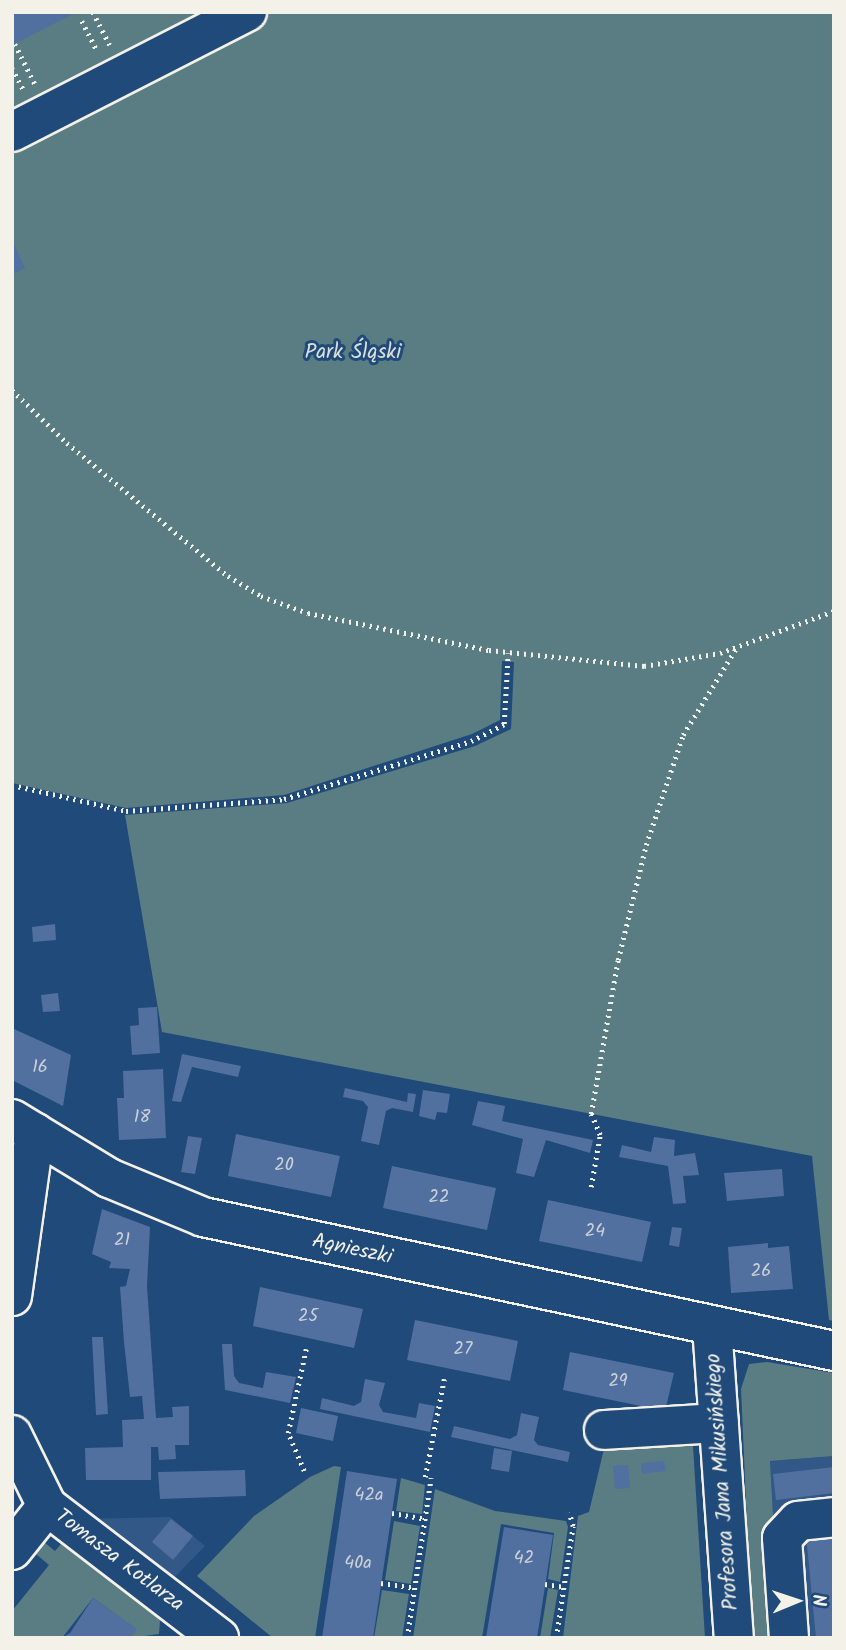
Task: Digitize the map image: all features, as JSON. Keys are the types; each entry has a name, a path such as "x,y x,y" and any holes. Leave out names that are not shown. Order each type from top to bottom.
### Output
{"street":[{"path":"12,132 247,12"},
{"path":"12,1296 24,1126"},
{"name":"Agnieszki","path":"24,1126 108,1178 203,1217 834,1351"},
{"name":"Profesora Jana Mikusińskiego","path":"712,1326 734,1638"},
{"path":"604,1430 719,1423"},
{"name":"Tomasza Kotlarza","path":"12,1435 47,1506 195,1630"},
{"name":"Tomasza Kotlarza","path":"12,1550 47,1506"},
{"path":"789,1638 782,1538 798,1521 834,1517"}],"path":[{"path":"93,12 112,49"},
{"path":"82,21 99,55"},
{"path":"15,44 37,88"},
{"path":"12,68 25,94"},
{"path":"12,390 169,529 228,576 261,596 308,613 508,653 644,666 695,660 834,611"},
{"path":"591,1187 600,1135 591,1114 618,960 646,845 683,735 737,647"},
{"path":"12,785 126,811 285,800 471,741 504,724 508,653"},
{"path":"304,1471 288,1433 306,1349"},
{"path":"425,1477 443,1379"},
{"path":"407,1638 431,1478"},
{"path":"392,1513 426,1519"},
{"path":"556,1638 573,1526 569,1513"},
{"path":"381,1583 415,1588"},
{"path":"545,1584 563,1587"}],"shaded area":[{"path":"834,1456 834,1638 780,1638 770,1461"},
{"path":"170,1517 205,1546 169,1583 82,1519"}],"green space":[{"name":"Park Śląski","path":"12,12 834,12 834,1321 829,1320 812,1156 162,1032 125,815 287,803 475,746 511,729 514,662 502,661 500,720 472,734 284,795 126,808 12,783"},
{"path":"767,1362 834,1373 834,1456 770,1461 780,1638 752,1638 741,1389 749,1364"},
{"path":"692,1430 705,1638 563,1638 578,1516 589,1512 607,1436"},
{"path":"334,1466 341,1467 315,1638 273,1638 197,1576 254,1516 310,1477"},
{"path":"401,1478 425,1485 422,1514 396,1511"},
{"path":"435,1489 495,1511 566,1521 568,1527 560,1582 548,1579 554,1533 501,1524 482,1638 413,1638"},
{"path":"394,1521 420,1526 411,1584 385,1580"},
{"path":"39,1538 55,1551 61,1544 153,1611 160,1621 159,1634 130,1638 136,1629 93,1598 62,1638 12,1638 12,1611 49,1565 30,1549"},
{"path":"548,1588 558,1590 550,1638 540,1638"},
{"path":"382,1590 409,1594 402,1638 374,1638"}],"building":[{"path":"12,12 77,12 12,45"},
{"path":"12,240 25,268 12,274"},
{"path":"55,924 56,940 33,942 32,927"},
{"path":"58,993 60,1011 43,1012 41,995"},
{"path":"157,1007 160,1053 132,1055 130,1026 139,1025 138,1008"},
{"path":"14,1029 71,1055 63,1106 12,1080"},
{"path":"182,1054 241,1066 238,1077 192,1067 181,1102 172,1101"},
{"path":"163,1069 166,1138 119,1140 117,1098 124,1098 123,1071"},
{"path":"345,1088 407,1102 408,1093 416,1094 413,1112 392,1108 386,1111 379,1145 361,1141 368,1107 363,1101 343,1097"},
{"path":"423,1090 450,1094 447,1113 437,1112 435,1120 419,1116"},
{"path":"478,1101 505,1106 502,1121 593,1140 590,1153 546,1140 534,1177 516,1173 523,1139 472,1125"},
{"path":"236,1134 340,1156 331,1197 228,1176"},
{"path":"188,1136 202,1138 195,1174 181,1172"},
{"path":"654,1137 675,1140 674,1156 695,1153 699,1175 683,1176 686,1203 673,1204 668,1166 619,1157 622,1145 651,1152"},
{"path":"392,1166 496,1188 487,1230 383,1208"},
{"path":"782,1169 784,1196 727,1201 724,1173"},
{"path":"548,1200 651,1222 642,1262 539,1241"},
{"path":"102,1209 150,1227 147,1286 156,1418 173,1417 172,1407 189,1406 189,1445 175,1445 176,1459 159,1460 158,1447 151,1447 151,1480 86,1480 85,1448 123,1447 122,1420 144,1419 142,1396 130,1397 124,1342 120,1287 126,1286 130,1269 109,1268 111,1262 92,1254"},
{"path":"672,1227 682,1228 679,1247 669,1245"},
{"path":"768,1243 768,1248 789,1246 793,1289 731,1293 728,1247"},
{"path":"260,1287 363,1309 354,1348 253,1326"},
{"path":"415,1320 518,1341 510,1381 407,1360"},
{"path":"92,1337 103,1337 108,1414 96,1415"},
{"path":"222,1344 232,1344 234,1376 239,1383 263,1388 266,1372 296,1377 290,1403 225,1390"},
{"path":"570,1352 674,1373 665,1411 563,1390"},
{"path":"365,1379 385,1383 379,1405 383,1412 416,1418 419,1403 435,1406 430,1432 320,1409 322,1398 354,1406 361,1402"},
{"path":"301,1408 338,1416 333,1441 296,1433"},
{"path":"521,1413 539,1417 534,1440 538,1445 570,1452 568,1462 451,1437 454,1426 510,1439 517,1435"},
{"path":"494,1448 512,1451 509,1472 491,1469"},
{"path":"664,1461 666,1471 642,1474 641,1463"},
{"path":"628,1465 630,1488 615,1489 613,1466"},
{"path":"834,1467 834,1493 776,1500 773,1474"},
{"path":"245,1470 246,1496 160,1499 158,1472"},
{"path":"347,1471 397,1479 373,1638 322,1638"},
{"path":"171,1519 193,1536 173,1560 152,1542"},
{"path":"504,1527 553,1535 537,1638 486,1638"},
{"path":"834,1531 834,1638 816,1638 806,1535"},
{"path":"93,1598 137,1629 130,1638 62,1638 70,1633"}]}
